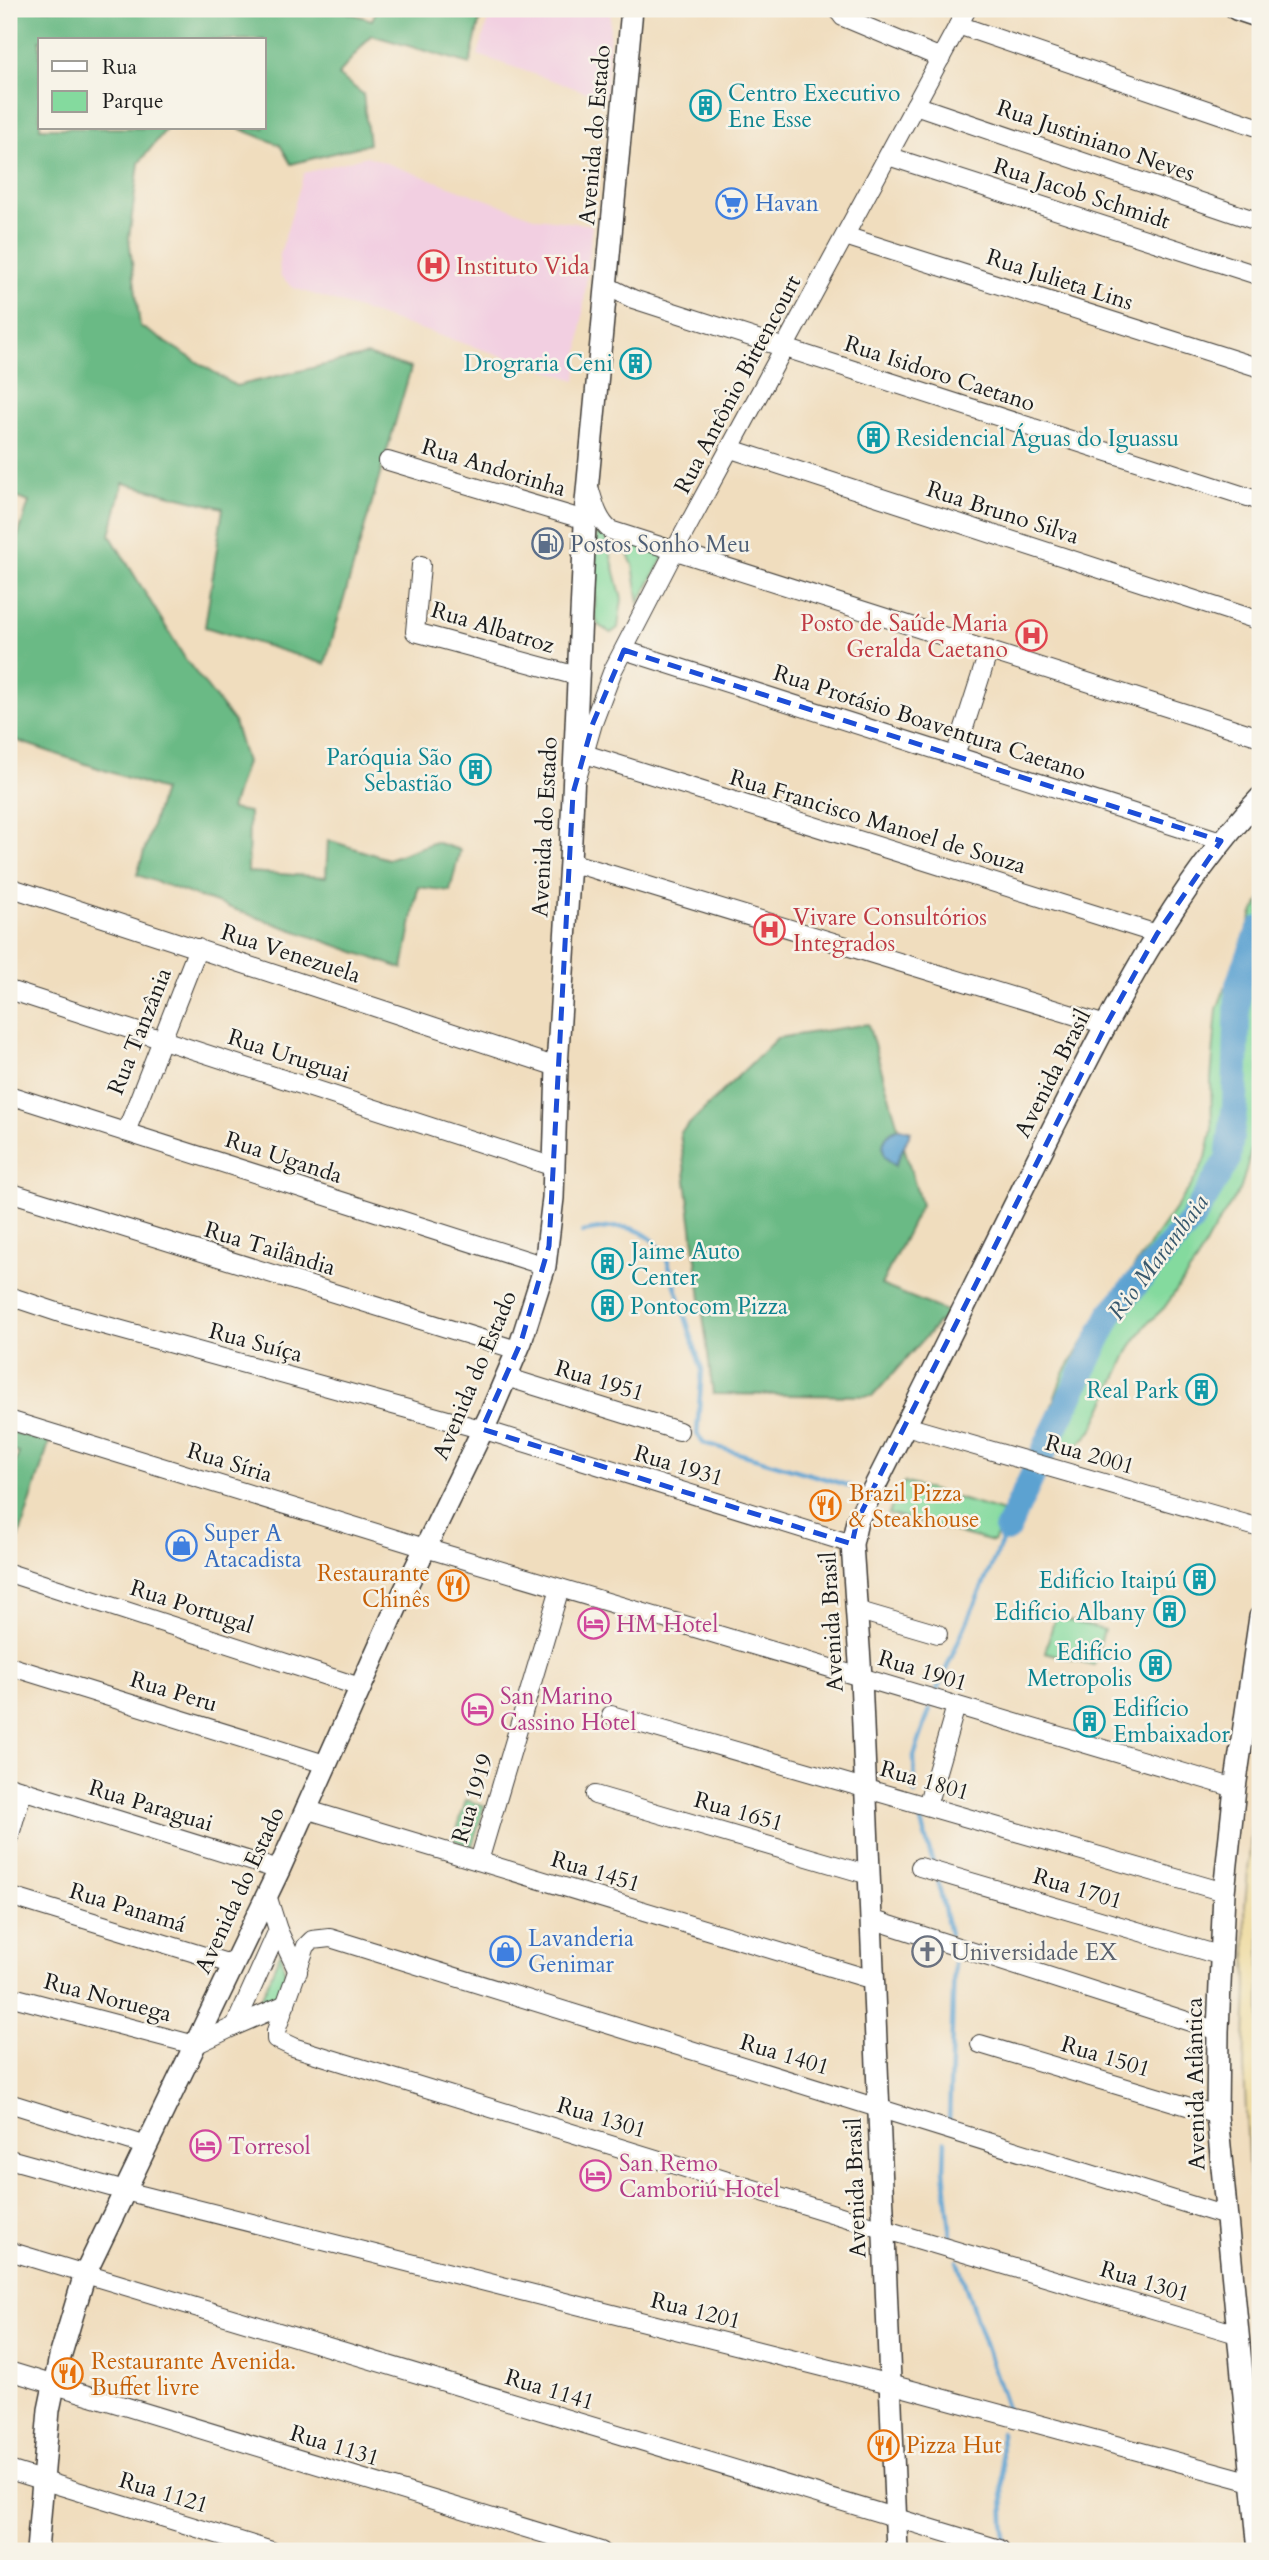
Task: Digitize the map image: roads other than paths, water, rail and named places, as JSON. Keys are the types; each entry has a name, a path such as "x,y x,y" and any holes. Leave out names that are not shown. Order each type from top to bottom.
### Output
{"main road":[{"name":"Avenida do Estado","path":"37,2551 42,2480 54,2385 71,2314 85,2274 279,1870 360,1687 431,1550 486,1430 545,1266 551,1227 587,482 632,9"},
{"path":"1236,9 1260,17"},
{"name":"Avenida Brasil","path":"897,2551 861,1677 852,1544 857,1521 1105,1025 1189,884 1260,798"},
{"name":"Avenida Atlântica","path":"1259,2551 1217,2115 1224,1892 1235,1788 1260,1617"}],"street":[{"path":"837,9 843,17 940,58"},
{"name":"Rua Antônio Bittencourt","path":"573,793 603,695 624,650 674,551 967,9"},
{"path":"958,25 1260,128"},
{"name":"Rua Justiniano Neves","path":"915,105 1260,222"},
{"name":"Rua Jacob Schmidt","path":"888,156 1260,276"},
{"name":"Rua Julieta Lins","path":"845,236 1260,368"},
{"name":"Rua Isidoro Caetano","path":"607,286 633,299 784,349 1260,501"},
{"name":"Rua Bruno Silva","path":"731,449 1260,621"},
{"name":"Rua Andorinha","path":"388,461 585,520"},
{"path":"587,482 603,524 610,530 1260,737"},
{"name":"Rua Albatroz","path":"421,565 415,632 577,676"},
{"name":"Rua Protásio Boaventura Caetano","path":"624,650 1222,841"},
{"path":"955,756 989,650"},
{"name":"Rua Francisco Manoel de Souza","path":"585,754 1157,934"},
{"path":"570,862 1105,1025"},
{"name":"Rua Venezuela","path":"9,887 557,1067"},
{"name":"Rua Tanzânia","path":"126,1132 198,948"},
{"name":"Rua Uruguai","path":"9,990 554,1167"},
{"name":"Rua Uganda","path":"9,1095 545,1266"},
{"name":"Rua Tailândia","path":"9,1192 517,1350"},
{"name":"Rua Suíça","path":"9,1296 60,1313 486,1430"},
{"name":"Rua 1951","path":"506,1377 679,1430"},
{"name":"Rua Síria","path":"9,1420 431,1550"},
{"name":"Rua 2001","path":"906,1426 1260,1528"},
{"name":"Rua 1931","path":"486,1430 852,1544"},
{"name":"Rua 1901","path":"431,1550 1235,1788"},
{"name":"Rua Portugal","path":"9,1573 360,1687"},
{"name":"Rua 1919","path":"479,1861 560,1588"},
{"path":"856,1610 938,1633"},
{"name":"Rua Peru","path":"9,1666 325,1764"},
{"path":"927,1806 956,1706"},
{"name":"Rua 1801","path":"611,1715 1224,1892"},
{"path":"9,1838 16,1788"},
{"name":"Rua Paraguai","path":"16,1788 279,1870"},
{"name":"Rua 1651","path":"594,1795 869,1875"},
{"name":"Rua 1451","path":"305,1809 873,1980"},
{"name":"Rua 1701","path":"920,1867 1222,1956"},
{"path":"267,1895 278,1930 298,1972"},
{"name":"Rua Panamá","path":"9,1896 234,1965"},
{"path":"871,1919 1218,2031"},
{"path":"235,2026 278,1930"},
{"name":"Rua 1301","path":"330,1938 312,1940 306,1947 276,2031 276,2039 281,2044 883,2229 1237,2334"},
{"name":"Rua 1401","path":"330,1938 1226,2216"},
{"name":"Rua Noruega","path":"9,1996 195,2045"},
{"path":"195,2045 286,2004"},
{"name":"Rua 1501","path":"980,2044 1217,2115"},
{"path":"9,2103 147,2146"},
{"name":"Rua 1201","path":"9,2159 125,2192 890,2384 1252,2482"},
{"name":"Rua 1141","path":"9,2251 1000,2549"},
{"name":"Rua 1131","path":"9,2371 601,2551"},
{"name":"Rua 1121","path":"9,2470 272,2551"}],"water":[{"path":"900,1128 911,1131 895,1166 885,1157 884,1143 887,1135"}],"waterway":[{"name":"Rio Marambaia","path":"1007,1530 1111,1313 1191,1221 1228,1159 1235,1104 1238,984 1260,929"},
{"name":"Rio Marambaia","path":"583,1232 630,1228 648,1236 666,1256 702,1370 697,1434 704,1443 850,1486"},
{"path":"937,1690 1007,1530"},
{"path":"915,1794 914,1756 930,1709"},
{"path":"918,1812 933,1863"},
{"path":"938,1882 950,1934"},
{"path":"949,2122 954,1963"},
{"path":"945,2141 944,2169 951,2239"},
{"path":"957,2261 1007,2409"},
{"path":"1001,2433 1005,2547"}],"place":[{"name":"Centro Executivo Ene Esse","path":"705,106"},
{"name":"Havan","path":"732,203"},
{"name":"Instituto Vida","path":"433,266"},
{"name":"Drograria Ceni","path":"636,363"},
{"name":"Residencial Águas do Iguassu","path":"873,438"},
{"name":"Postos Sonho Meu","path":"547,544"},
{"name":"Posto de Saúde Maria Geralda Caetano","path":"1031,636"},
{"name":"Paróquia São Sebastião","path":"475,770"},
{"name":"Vivare Consultórios Integrados","path":"770,930"},
{"name":"Jaime Auto Center","path":"608,1264"},
{"name":"Pontocom Pizza","path":"607,1306"},
{"name":"Real Park","path":"1202,1390"},
{"name":"Brazil Pizza & Steakhouse","path":"826,1506"},
{"name":"Super A Atacadista","path":"181,1546"},
{"name":"Edifício Itaipú","path":"1200,1580"},
{"name":"Restaurante Chinês","path":"453,1586"},
{"name":"Edifício Albany","path":"1169,1612"},
{"name":"HM Hotel","path":"593,1624"},
{"name":"Edifício Metropolis","path":"1155,1665"},
{"name":"San Marino Cassino Hotel","path":"477,1709"},
{"name":"Edifício Embaixador","path":"1090,1721"},
{"name":"Lavanderia Genimar","path":"505,1951"},
{"name":"Universidade EX","path":"928,1952"},
{"name":"Torresol","path":"205,2146"},
{"name":"San Remo Camboriú Hotel","path":"596,2176"},
{"name":"Restaurante Avenida. Buffet livre","path":"68,2374"},
{"name":"Pizza Hut","path":"883,2445"}]}
